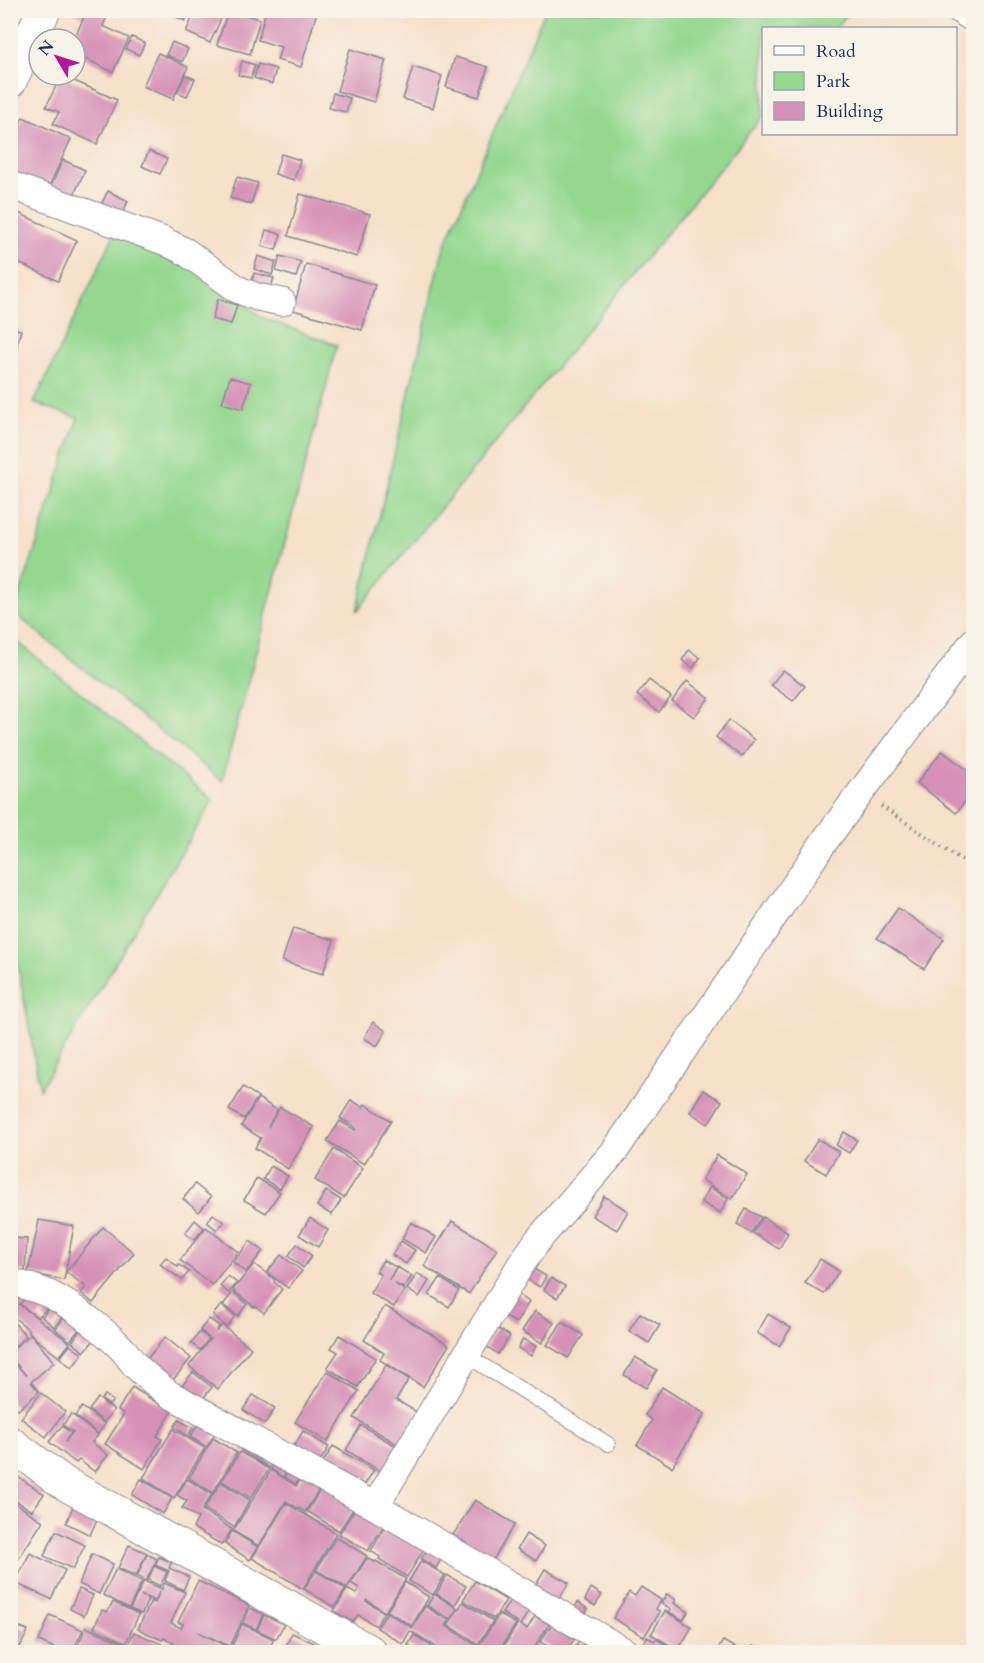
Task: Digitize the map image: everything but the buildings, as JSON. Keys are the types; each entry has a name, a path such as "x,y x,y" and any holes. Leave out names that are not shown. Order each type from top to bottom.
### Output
{"street":[{"path":"10,81 44,10"},
{"path":"960,10 974,19"},
{"path":"10,185 164,241 186,252 239,290 257,297 282,302"},
{"path":"375,1506 520,1266 620,1144 785,898 860,792 974,641"},
{"path":"10,1282 25,1285 52,1296 79,1314 106,1334 148,1378 169,1394 375,1506 625,1653"},
{"path":"10,1443 64,1483 370,1653"}],"lane":[{"path":"466,1355 608,1444"}],"path":[{"path":"860,792 974,868"}],"green space":[{"path":"545,11 850,11 837,27 762,27 762,117 357,611 443,250"},
{"path":"114,235 186,252 261,317 337,345 222,781 14,613 78,418 34,403"},
{"path":"14,639 213,800 40,1089 11,926 10,653"}]}
